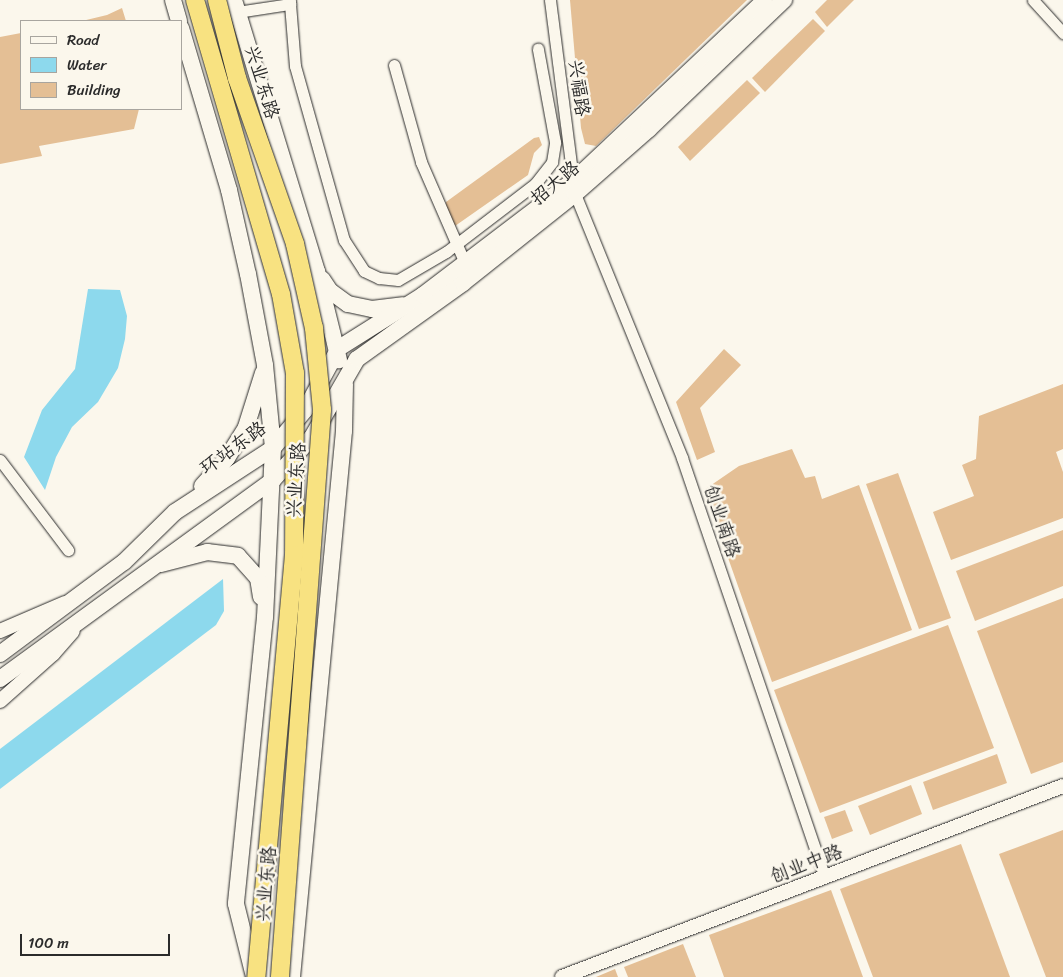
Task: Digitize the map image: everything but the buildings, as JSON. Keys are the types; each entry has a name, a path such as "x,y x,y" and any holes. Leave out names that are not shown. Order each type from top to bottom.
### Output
{"main road":[{"path":"173,0 179,20"},
{"path":"195,0 281,294 295,374 294,555 255,977"},
{"name":"兴业东路","path":"217,0 237,78 295,244 314,328 322,410 280,977"},
{"name":"招大路","path":"575,187 765,0"},
{"name":"招大路","path":"345,384 357,359 467,270 650,129 784,0"},
{"path":"236,6 317,271 345,384 344,431 292,977"},
{"name":"兴业东路","path":"182,31 229,190 265,365 272,448 273,480 265,617 236,904 255,977"},
{"name":"招大路","path":"423,295 467,270"},
{"path":"317,271 330,291 348,304 372,309 398,307 423,295"},
{"name":"环站东路","path":"0,654 124,562 175,512 272,448 304,410 337,352 423,295"},
{"path":"175,512 214,474 246,427 265,365"},
{"path":"0,679 175,549 273,480 312,437 345,384"},
{"path":"160,527 172,528 175,532 179,540 175,549"},
{"path":"150,568 208,552 238,556 258,578 265,617"}],"street":[{"name":"兴福路","path":"550,0 575,187"},
{"path":"1033,0 1063,32"},
{"path":"236,6 290,2 295,66 302,97 344,240 354,260 364,271 379,278 398,280 456,244 535,184 552,162 555,142 538,49"},
{"path":"394,65 421,162 467,270"},
{"name":"创业南路","path":"575,187 682,458 825,877"},
{"path":"0,460 68,550"},
{"name":"环站东路","path":"0,631 73,601"},
{"path":"0,701 53,654 83,619"},
{"name":"创业中路","path":"562,977 1063,786"}],"water":[{"path":"88,289 120,290 127,316 125,339 118,368 98,402 72,427 56,457 45,490 24,457 42,410 75,369"},
{"path":"223,579 224,611 216,625 0,789 0,749"}]}
